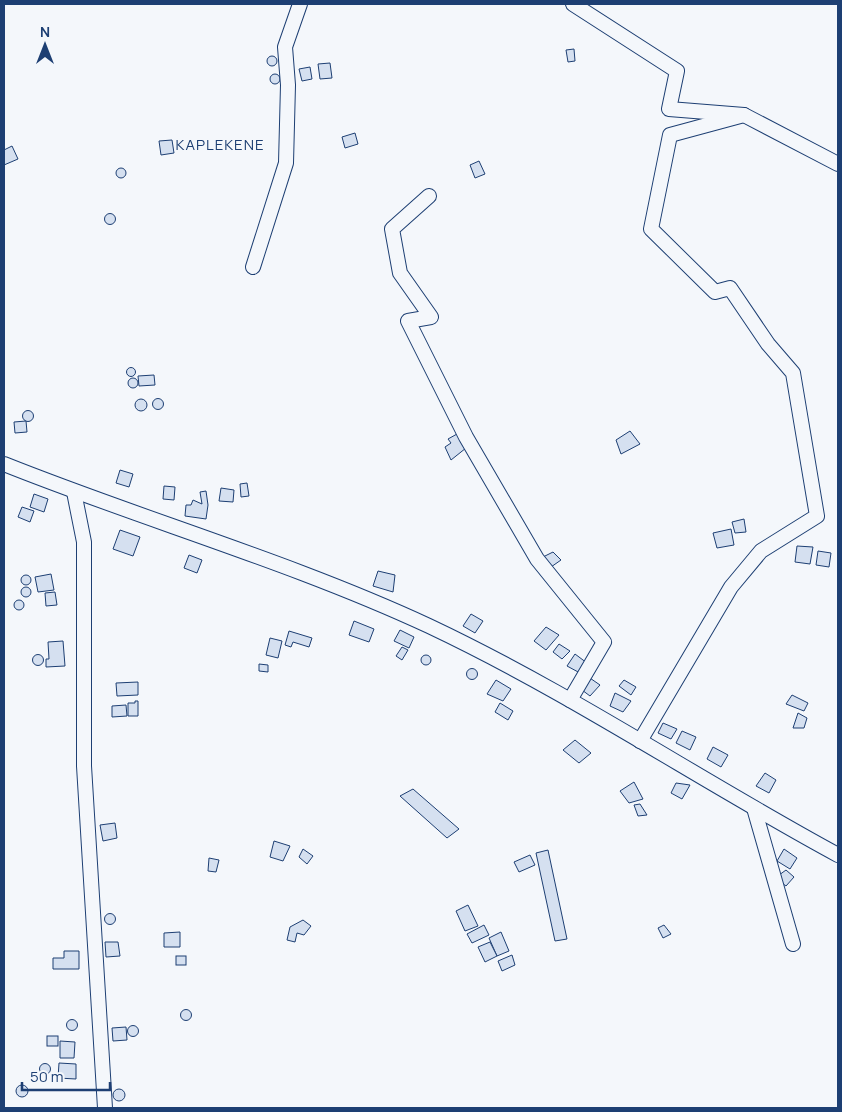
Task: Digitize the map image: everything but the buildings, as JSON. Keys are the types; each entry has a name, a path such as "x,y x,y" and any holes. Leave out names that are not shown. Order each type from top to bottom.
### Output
{"street":[{"path":"253,267 286,163 288,85 285,47 300,4"},
{"path":"574,4 677,71 669,109 744,115 838,164"},
{"path":"640,741 731,587 761,551 817,516 793,374 768,344 730,288 715,292 651,229 670,135 744,115"},
{"path":"429,196 392,229 400,273 431,317 408,321 466,437 537,559 604,642 570,700"},
{"path":"4,464 74,492 291,569 429,626 570,700 838,855"},
{"path":"74,492 84,542 84,766 105,1108"},
{"path":"754,808 793,944"}],"district":[{"name":"KAPLEKENE","path":"220,145"}]}
